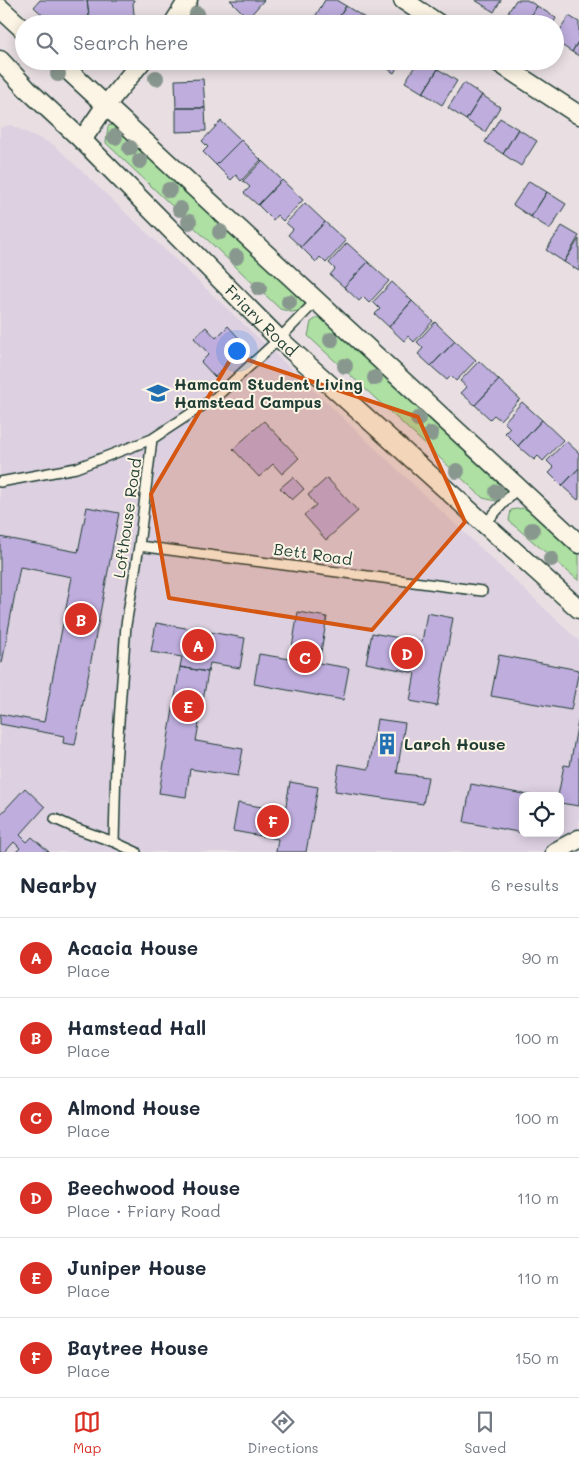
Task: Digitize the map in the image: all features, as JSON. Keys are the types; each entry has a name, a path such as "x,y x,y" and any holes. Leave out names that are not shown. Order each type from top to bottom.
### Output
{"street":[{"path":"179,15 188,0"},
{"path":"403,0 426,15"},
{"path":"0,8 15,22"},
{"name":"Friary Road","path":"0,60 279,339 579,609"},
{"path":"68,70 579,544"},
{"path":"82,140 106,105 135,70"},
{"path":"510,70 579,115"},
{"path":"555,852 579,839"}],"lane":[{"name":"Lofthouse Road","path":"114,842 116,763 126,625 139,546 152,439 216,397 279,339 317,300"},
{"path":"0,482 76,468 152,439"},
{"path":"484,525 517,488"},
{"name":"Bett Road","path":"139,546 482,591"},
{"path":"54,819 136,852"}],"highlighted area":[{"path":"233,355 418,417 465,522 372,630 169,598 151,494"}],"shaded area":[{"name":"Hamcam Student Living Hamstead Campus","path":"10,125 54,145 579,641 579,852 0,852 0,128"}],"green space":[{"path":"117,124 302,297 305,304 299,311 291,312 280,309 106,143 108,126"},
{"path":"322,315 506,488 507,495 496,501 483,498 308,336 311,322"},
{"path":"523,508 540,516 579,551 579,581 509,521 511,510"}],"building":[{"path":"40,0 87,0 89,15 42,15 34,7"},
{"path":"87,0 134,0 134,15 89,15"},
{"path":"230,0 264,0 251,15 245,15"},
{"path":"325,0 336,0 346,6 340,15 316,15"},
{"path":"475,0 501,0 494,12"},
{"path":"516,0 527,0 537,6 532,15 507,15"},
{"path":"346,6 360,15 340,15"},
{"path":"537,6 551,15 532,15"},
{"path":"569,16 579,22 579,40 572,52 564,47 564,24"},
{"path":"579,40 579,56 572,52"},
{"path":"412,70 437,70 423,93 405,82"},
{"path":"437,70 457,81 442,105 423,93"},
{"path":"203,79 205,108 176,108 175,80"},
{"path":"464,83 482,95 466,120 448,108"},
{"path":"482,95 500,107 485,132 466,120"},
{"path":"176,108 205,108 206,131 176,132"},
{"path":"500,118 518,129 503,154 485,142"},
{"path":"221,121 241,140 216,165 203,152 208,147 202,141"},
{"path":"518,129 537,141 521,166 503,154"},
{"path":"241,140 261,160 241,181 236,175 231,180 216,165"},
{"path":"262,161 282,180 258,205 244,193 250,187 243,181"},
{"path":"282,180 303,200 283,221 277,215 273,220 258,205"},
{"path":"529,181 547,192 531,217 513,205"},
{"path":"547,192 566,204 550,229 531,217"},
{"path":"305,203 325,222 301,247 288,235 293,229 286,223"},
{"path":"325,222 346,241 326,263 320,257 316,262 301,247"},
{"path":"562,226 579,236 564,262 546,250"},
{"path":"579,239 579,271 564,262"},
{"path":"347,243 368,262 344,287 330,275 335,269 329,263"},
{"path":"368,262 389,281 369,303 363,297 359,301 344,287"},
{"path":"392,282 412,301 389,327 375,314 380,309 373,302"},
{"path":"412,301 433,321 414,342 408,336 404,341 389,327"},
{"path":"435,322 455,341 431,366 418,354 423,348 417,342"},
{"path":"228,326 247,347 215,377 201,362 209,354 194,338 206,327 216,338"},
{"path":"455,341 476,360 456,381 451,376 447,380 431,366"},
{"path":"479,361 499,380 475,405 461,393 467,387 460,381"},
{"path":"499,380 520,399 500,420 494,415 490,419 475,405"},
{"path":"522,402 542,420 518,446 505,433 510,428 504,422"},
{"path":"542,420 563,440 543,461 538,456 534,460 518,446"},
{"path":"264,421 299,458 282,474 273,464 259,477 233,449"},
{"path":"566,441 579,453 579,468 562,486 549,473 554,468 547,461"},
{"path":"579,468 579,498 578,500 562,486"},
{"path":"293,477 304,489 292,500 280,488"},
{"path":"327,478 358,511 326,540 304,515 316,505 308,495"},
{"path":"87,507 119,513 75,745 63,743 64,736 0,724 0,714 44,722 72,577 20,567 2,663 0,662 0,537 78,552"},
{"path":"298,612 327,617 319,663 349,668 343,700 254,684 259,654 290,659"},
{"path":"427,613 453,618 437,706 410,701 415,673 366,663 372,633 422,642"},
{"path":"156,623 245,638 240,668 210,663 208,672 180,667 182,657 151,652"},
{"path":"499,655 579,670 571,710 491,696"},
{"path":"180,667 208,672 196,741 243,749 238,776 190,769 186,797 159,793"},
{"name":"Larch House","path":"377,719 405,723 397,773 428,777 423,804 335,791 339,764 369,769"},
{"path":"578,721 579,806 564,804 564,792 559,792 564,765 570,766"},
{"path":"290,782 318,787 306,852 276,852 278,839 233,831 238,803 285,811"},
{"path":"471,784 519,793 519,832 464,822"},
{"path":"25,788 45,807 20,835 27,842 32,837 49,852 16,852 20,848 14,842 5,852 0,852 0,815"}],"place":[{"name":"Hamcam Student Living Hamstead Campus","path":"158,393"},
{"name":"Hamstead Hall","path":"81,619"},
{"name":"Acacia House","path":"198,645"},
{"name":"Beechwood House","path":"407,653"},
{"name":"Almond House","path":"305,657"},
{"name":"Juniper House","path":"188,706"},
{"name":"Larch House","path":"387,744"},
{"name":"Baytree House","path":"273,821"}]}
